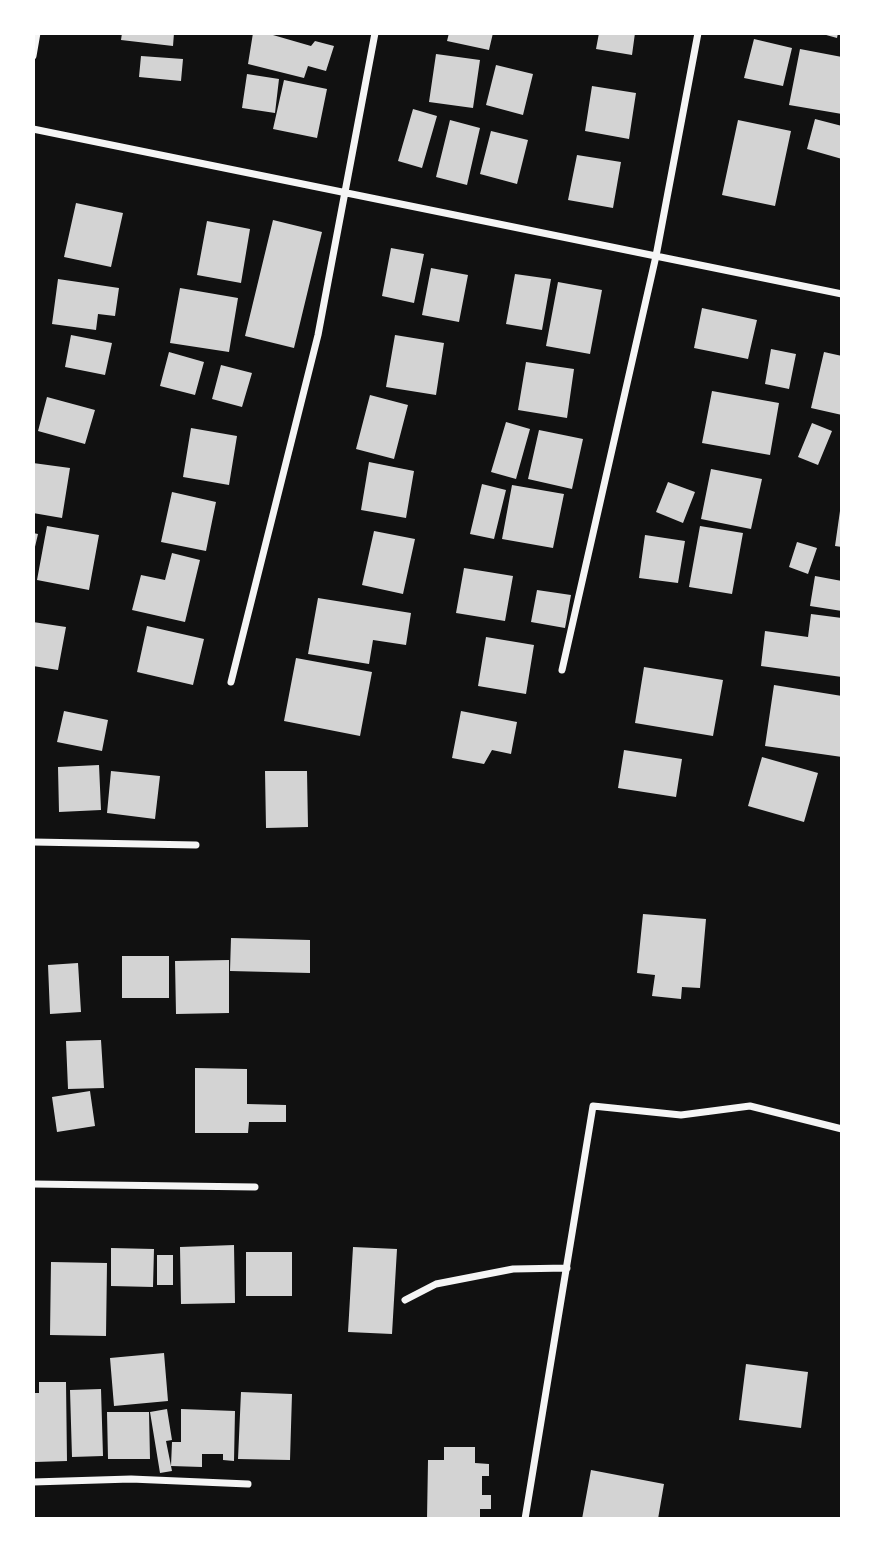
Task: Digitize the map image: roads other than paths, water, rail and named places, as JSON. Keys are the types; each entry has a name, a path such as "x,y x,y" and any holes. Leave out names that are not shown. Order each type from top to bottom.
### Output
{"street":[{"path":"33,56 37,33"},
{"path":"231,682 318,335 375,33"},
{"path":"562,670 656,256 698,33"},
{"path":"33,129 842,294"},
{"path":"33,842 196,845"},
{"path":"525,1519 593,1106 681,1115 750,1106 842,1129"},
{"path":"33,1184 255,1187"},
{"path":"405,1300 436,1284 449,1281 513,1269 567,1268"},
{"path":"33,1482 131,1479 248,1484"}]}
